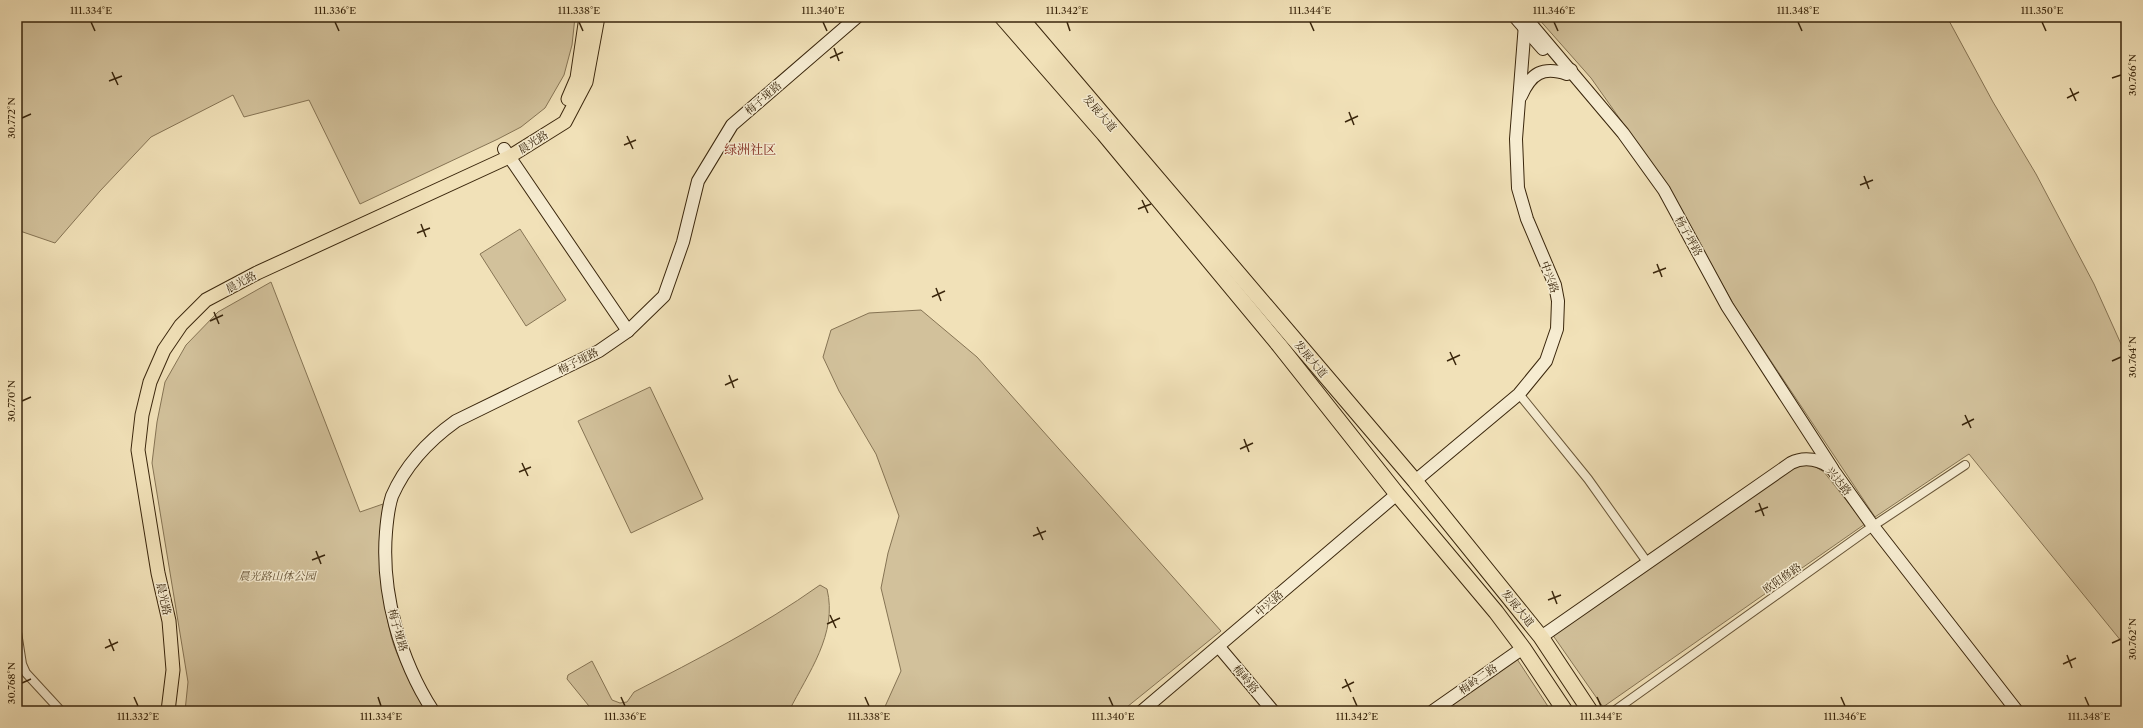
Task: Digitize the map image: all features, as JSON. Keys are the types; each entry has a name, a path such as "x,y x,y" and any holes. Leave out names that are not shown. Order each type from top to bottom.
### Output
{"highway":[{"name":"发展大道","path":"1002,17 1104,134 1279,345 1397,494 1496,612 1523,648 1565,711"},
{"name":"发展大道","path":"1020,17 1415,481 1541,637 1590,711"}],"main road":[{"name":"晨光路","path":"161,711 167,667 163,622 135,479 132,451 136,413 144,380 158,346 176,322 204,294 253,267 506,153 560,116 577,78 586,17"},
{"name":"晨光路","path":"168,711 173,670 169,621 158,573 138,450 142,415 150,382 164,350 181,326 206,300 257,273 506,153 565,122 586,82 598,17"}],"street":[{"name":"梅子垭路","path":"433,711 406,658 390,604 385,551 388,512 399,483 410,465 423,449 456,421 599,351 628,331 664,296 683,242 698,181 732,125 855,18"},
{"name":"中兴路","path":"1415,481 1519,394 1546,361 1553,345 1558,316 1558,301 1555,285 1527,219 1518,188 1516,139 1523,20"},
{"name":"杨子坪路","path":"1523,20 1623,133 1664,190 1727,306 1833,470"},
{"path":"1519,99 1528,82 1538,74 1556,71 1569,72"},
{"name":"杨子坪路","path":"1569,72 1616,135 1660,198 1721,310 1818,462"},
{"path":"506,153 628,331"},
{"path":"1519,394 1588,479 1647,562"},
{"name":"兴达路","path":"1541,637 1791,463 1802,459 1818,462 1833,470 1874,526 2017,711"},
{"name":"欧阳修路","path":"1614,711 1874,526 1965,464"},
{"name":"中兴路","path":"1142,711 1397,494"},
{"path":"17,632 22,664 26,673 61,711"},
{"name":"梅岭路","path":"1219,647 1273,711"},
{"name":"梅岭二路","path":"1433,711 1523,648"}],"green space":[{"path":"17,17 575,17 572,45 564,75 545,108 521,127 498,139 360,204 309,100 244,117 233,95 151,137 100,191 55,243 17,230"},
{"path":"1537,17 1947,17 1993,102 2036,174 2094,284 2126,355 2126,647 1969,454 1875,517 1735,307 1668,187 1591,78"},
{"path":"520,229 566,300 526,326 480,254"},
{"name":"晨光路山体公园","path":"271,282 360,512 383,504 381,553 383,587 391,636 397,655 426,711 185,711 188,682 152,463 157,422 165,382 186,345 218,312"},
{"path":"921,310 977,357 1221,631 1122,711 883,711 901,671 881,588 888,553 899,516 876,454 839,391 823,357 831,330 869,313"},
{"path":"650,387 703,499 631,533 578,421"},
{"path":"1809,463 1824,472 1865,524 1603,707 1552,634 1792,464"},
{"path":"820,585 827,589 829,606 825,637 812,668 789,711 593,711 567,679 568,675 592,661 612,700 620,703 627,702 634,692 752,629"},
{"path":"1517,659 1551,711 1441,711"}],"district":[{"name":"绿洲社区","path":"750,149"}]}
